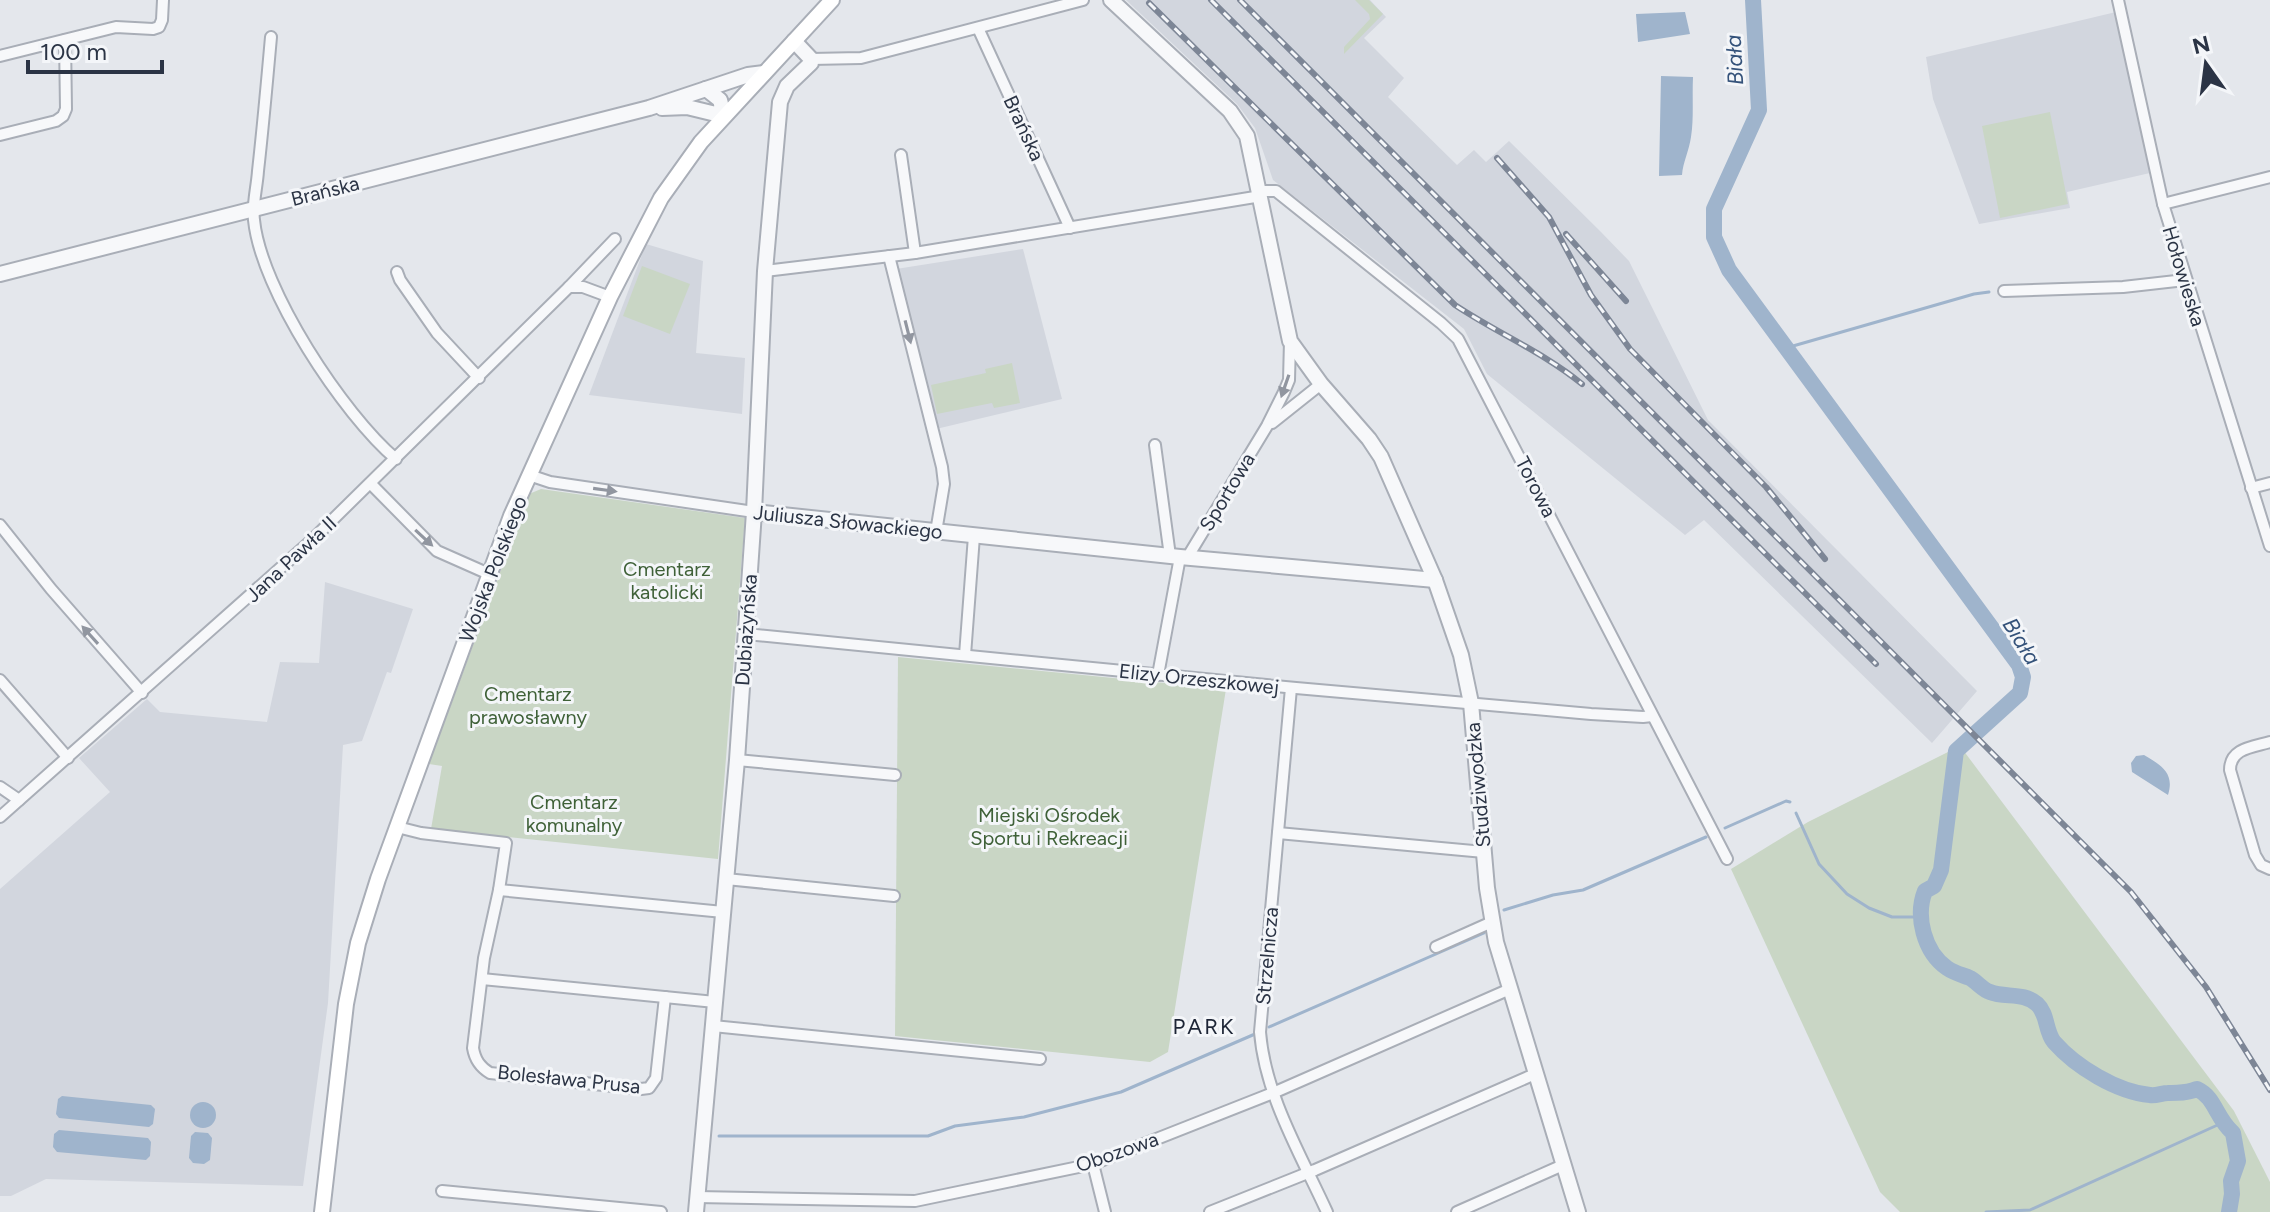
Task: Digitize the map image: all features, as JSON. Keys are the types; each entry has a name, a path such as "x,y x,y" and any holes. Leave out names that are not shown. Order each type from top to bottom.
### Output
{"main road":[{"name":"Wojska Polskiego","path":"322,1212 352,964 365,917 489,574 529,475 610,297 661,198 709,133 832,0"}],"street":[{"path":"0,56 116,27 159,27 163,0"},
{"path":"794,41 811,59 861,58 1083,0"},
{"name":"Sportowa","path":"1111,0 1240,123 1252,150 1283,319 1290,341 1321,384 1267,426"},
{"name":"Hołowieska","path":"2118,0 2163,204 2270,546"},
{"name":"Brańska","path":"978,28 1070,228"},
{"path":"271,37 254,209 265,263 309,352 368,432 396,459"},
{"path":"0,135 56,121 63,116 66,109 65,40"},
{"name":"Dubiażyńska","path":"697,1204 737,760 754,512 765,271 780,102 787,86 811,63 811,59"},
{"name":"Brańska","path":"0,274 649,108 748,75 764,73"},
{"path":"706,89 719,98 724,116"},
{"name":"Brańska","path":"649,108 687,107 724,116"},
{"path":"702,112 709,133"},
{"path":"901,155 915,253"},
{"path":"2163,204 2270,177"},
{"name":"Torowa","path":"1260,194 1276,191 1458,339 1727,859"},
{"path":"765,271 915,253 1260,194"},
{"name":"Jana Pawła II","path":"0,817 269,580 479,378 615,239"},
{"path":"889,256 942,467 944,484 936,532"},
{"path":"397,272 437,333 479,378"},
{"path":"2004,291 2123,287 2185,280"},
{"path":"569,287 583,287 610,297"},
{"name":"Sportowa","path":"1158,675 1179,557 1267,426 1289,380 1290,341"},
{"name":"Studziwodzka","path":"1321,384 1381,457 1435,580 1461,655 1471,703 1492,922 1578,1212"},
{"path":"1155,445 1179,557"},
{"name":"Juliusza Słowackiego","path":"529,475 550,482 754,512 1179,557 1435,580"},
{"path":"2251,488 2270,483"},
{"path":"371,484 437,551 489,574"},
{"path":"0,525 142,693"},
{"path":"965,655 974,536"},
{"name":"Elizy Orzeszkowej","path":"746,634 1291,688 1652,716"},
{"path":"0,680 68,758"},
{"name":"Strzelnicza","path":"1291,688 1260,1032 1261,1049 1273,1093 1327,1212"},
{"path":"2270,742 2239,751 2230,762 2255,855 2261,865 2270,869"},
{"path":"737,760 895,775"},
{"path":"0,787 19,800"},
{"name":"Bolesława Prusa","path":"397,827 421,833 506,843 473,1048 476,1061 490,1073 649,1088 656,1078 665,997"},
{"path":"1278,833 1484,852"},
{"path":"726,879 894,896"},
{"path":"499,890 723,912"},
{"path":"1436,947 1492,922"},
{"path":"482,979 715,1002"},
{"name":"Obozowa","path":"697,1204 915,1201 1093,1164 1273,1093 1510,989"},
{"path":"713,1026 1040,1059"},
{"path":"1210,1212 1309,1173 1535,1074"},
{"path":"1093,1164 1105,1212"},
{"path":"1457,1212 1563,1165"},
{"path":"442,1191 661,1212"}],"shaded area":[{"path":"1126,0 1370,0 1386,17 1364,38 1404,78 1388,97 1457,165 1474,150 1486,162 1509,141 1601,232 1629,261 1708,420 1977,691 1932,743 1704,520 1685,535 1487,374 1464,329 1273,180 1255,128 1237,104"},
{"path":"2116,12 2150,173 2067,192 2070,208 1979,224 1933,99 1926,57"},
{"path":"646,244 703,261 696,353 745,358 742,414 589,395"},
{"path":"1023,249 1062,399 936,429 896,269"},
{"path":"325,582 413,609 391,673 387,672 362,741 343,745 328,1003 303,1186 46,1179 11,1196 0,1196 0,889 110,792 79,758 147,699 160,712 267,722 280,662 319,663"}],"green space":[{"path":"1355,0 1369,0 1383,14 1344,54 1344,47 1370,19"},
{"path":"2050,112 2068,204 2000,218 1982,126"},
{"path":"642,266 690,284 670,334 623,316"},
{"path":"1012,363 1020,403 994,408 992,403 937,414 931,385 986,373 985,369"},
{"path":"541,489 745,518 718,859 431,829 442,766 429,764 529,494"},
{"name":"Miejski Ośrodek Sportu i Rekreacji","path":"898,657 1226,689 1168,1052 1150,1062 895,1036"},
{"path":"1960,746 2234,1111 2270,1182 2270,1212 1900,1212 1880,1192 1731,869 1808,822"}],"water":[{"path":"1685,12 1690,34 1638,42 1636,14"},
{"path":"1661,76 1693,77 1692,130 1682,175 1659,176"},
{"path":"2144,755 2161,766 2168,775 2168,795 2132,772 2131,763 2136,756"},
{"path":"62,1096 151,1105 155,1109 153,1124 149,1127 59,1118 56,1114 58,1099"},
{"path":"203,1102 212,1106 216,1115 212,1124 203,1128 194,1124 190,1115 194,1106"},
{"path":"59,1130 148,1138 151,1142 150,1156 146,1160 57,1152 53,1147 54,1134"},
{"path":"195,1132 208,1133 212,1138 210,1160 204,1164 193,1163 189,1158 191,1136"}],"waterway":[{"name":"Biała","path":"1753,0 1759,110 1714,209 1714,237 1729,270 2019,665 2023,677 2020,693 1956,751 1941,870 1934,886 1925,891 1922,901 1922,922 1927,943 1947,968 1970,978 1987,991 2032,1000 2043,1013 2054,1042 2098,1077 2124,1089 2150,1095 2197,1089 2203,1093 2233,1133 2238,1161 2231,1181 2229,1212"},
{"path":"1786,348 1989,292"},
{"path":"1725,828 1786,801 1790,802"},
{"path":"1796,813 1819,864 1847,894 1869,908 1892,917 1920,917"},
{"path":"1504,910 1553,895 1583,890 1706,837"},
{"path":"1269,1027 1484,933"},
{"path":"719,1136 928,1136 955,1126 1024,1117 1121,1092 1255,1034"},
{"path":"1986,1212 2030,1210 2222,1123"}],"railway":[{"path":"1211,0 1876,664"},
{"path":"1240,0 2131,892 2206,987 2270,1090"},
{"path":"1149,3 1455,305 1552,362 1582,384"},
{"path":"1497,158 1549,217 1591,295 1630,349 1766,487 1825,559"},
{"path":"1566,234 1626,301"}],"district":[{"name":"PARK","path":"1204,1026"}],"park label":[{"name":"Cmentarz katolicki","path":"667,580"},
{"name":"Cmentarz prawosławny","path":"528,706"},
{"name":"Cmentarz komunalny","path":"574,814"}]}
